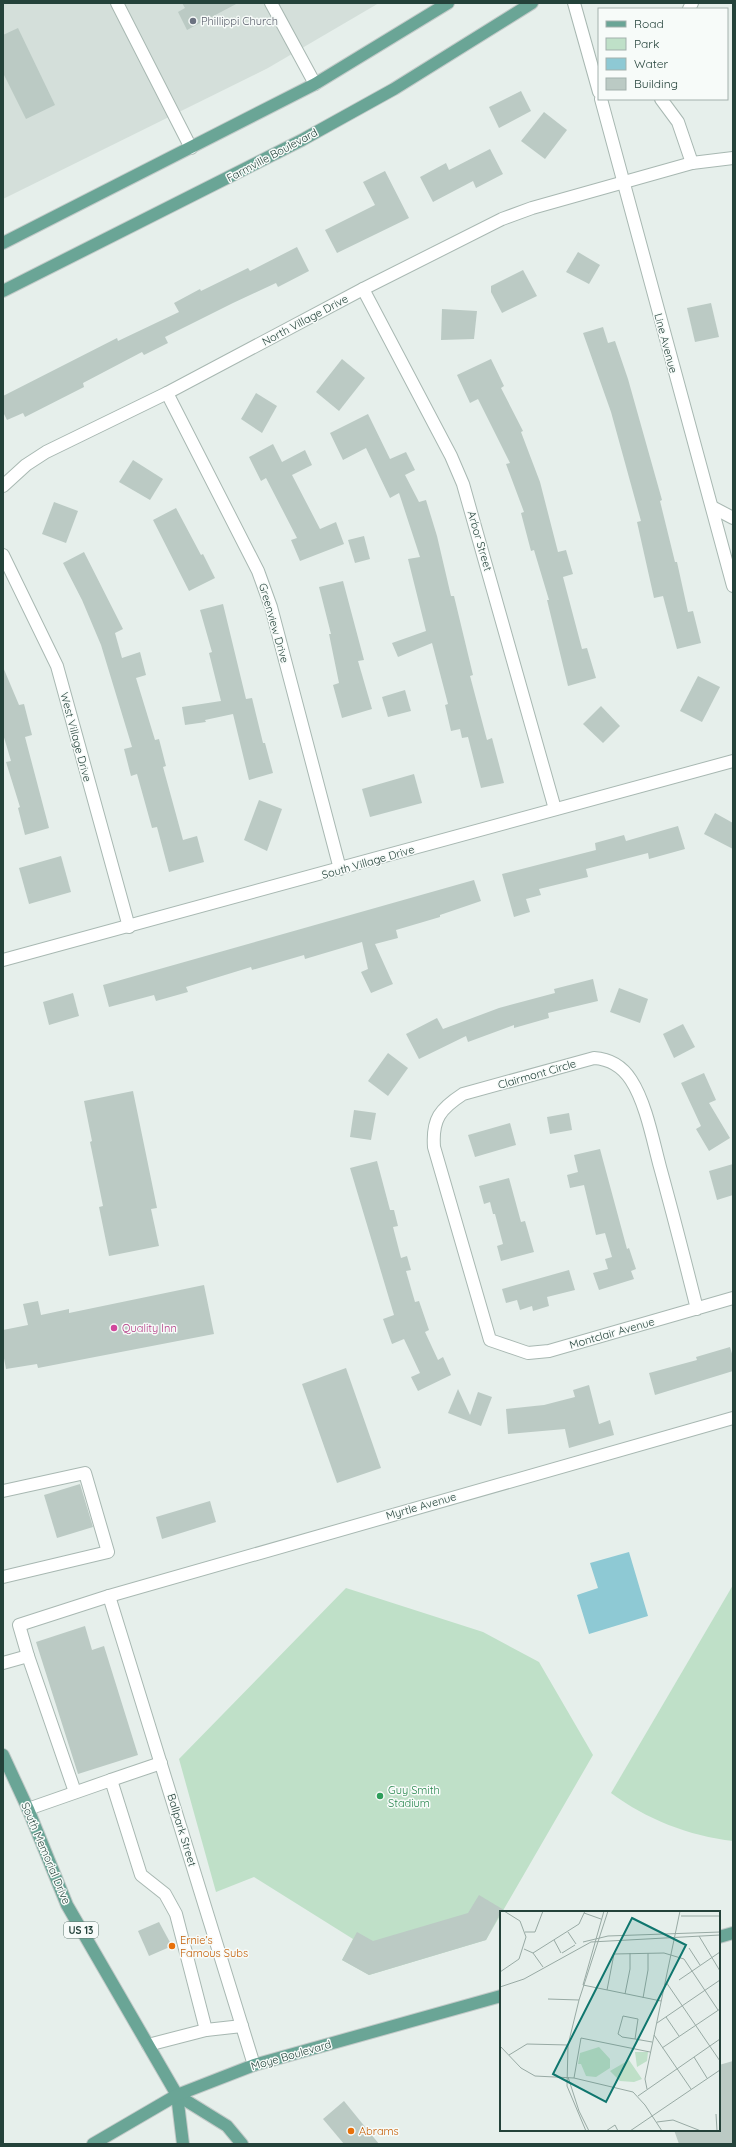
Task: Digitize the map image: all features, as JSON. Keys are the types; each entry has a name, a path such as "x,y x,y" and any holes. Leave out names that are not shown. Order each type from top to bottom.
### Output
{"main road":[{"path":"3,243 315,84 448,3"},
{"name":"Farmville Boulevard","path":"3,292 302,140 394,89 532,3"},
{"name":"South Memorial Drive","path":"3,1755 28,1809 67,1905 176,2095 183,2144"},
{"path":"720,1936 733,1933"},
{"name":"Moye Boulevard","path":"93,2144 176,2095 254,2065 500,1996"},
{"name":"South Memorial Drive","path":"176,2095 227,2126 242,2144"}],"street":[{"path":"117,3 191,148"},
{"path":"271,3 315,84"},
{"path":"574,3 597,78"},
{"name":"Line Avenue","path":"601,100 622,182 733,586"},
{"path":"661,100 678,122 692,163"},
{"name":"North Village Drive","path":"3,486 26,465 46,452 167,393 363,289 502,219 532,208 692,163 733,158"},
{"name":"Arbor Street","path":"363,289 451,456 463,484 555,809"},
{"name":"Greenview Drive","path":"167,393 258,571 271,607 340,870"},
{"path":"712,507 733,518"},
{"name":"West Village Drive","path":"3,555 57,666 129,927"},
{"name":"South Village Drive","path":"3,960 340,870 555,809 733,761"},
{"name":"Clairmont Circle","path":"490,1340 434,1147 433,1133 436,1118 447,1104 463,1094 594,1058 608,1059 621,1069 632,1081 641,1101 654,1141 697,1309"},
{"name":"Montclair Avenue","path":"490,1340 528,1353 549,1352 733,1298"},
{"name":"Myrtle Avenue","path":"28,1656 19,1625 109,1596 733,1418"},
{"path":"3,1492 85,1473 108,1552 3,1577"},
{"name":"Ballpark Street","path":"109,1596 254,2065"},
{"path":"3,1663 28,1656 75,1792"},
{"path":"28,1809 161,1763"},
{"path":"111,1780 141,1875 165,1894 176,1914 206,2030"},
{"path":"148,2045 206,2030 242,2026"}],"shaded area":[{"path":"3,3 379,3 268,68 3,199"}],"green space":[{"path":"733,1585 733,1841 700,1835 669,1825 639,1811 611,1793"},
{"name":"Guy Smith Stadium","path":"346,1588 483,1632 539,1662 593,1755 503,1911 500,1911 500,1916 486,1940 369,1975 342,1960 353,1939 254,1877 216,1892 179,1759"}],"water":[{"path":"629,1552 648,1616 589,1634 577,1595 598,1588 590,1563"}],"building":[{"name":"Phillippi Church","path":"182,3 238,3 187,30 178,12 185,8"},
{"path":"18,28 55,105 26,119 3,73 3,35"},
{"path":"521,91 531,111 499,128 489,107"},
{"path":"544,112 567,130 545,159 521,141"},
{"path":"490,149 503,174 476,188 473,181 433,202 420,177 446,163 449,170"},
{"path":"385,171 409,218 337,253 325,230 375,205 363,182"},
{"path":"297,247 309,271 278,287 276,283 165,337 168,343 144,355 142,352 83,383 84,387 25,417 23,413 7,420 3,412 3,396 117,338 118,341 179,312 174,303 200,289 201,291 248,268 250,271"},
{"path":"578,252 600,265 589,284 566,272"},
{"path":"523,270 537,296 502,313 491,292 491,286"},
{"path":"711,303 719,337 695,342 687,308"},
{"path":"442,309 477,311 474,339 441,340"},
{"path":"603,327 608,343 615,341 628,379 662,500 660,501 675,562 677,562 688,612 693,611 701,643 677,649 663,596 654,598 637,522 641,521 611,412 583,333"},
{"path":"342,359 365,378 339,411 316,392"},
{"path":"491,359 504,386 501,388 523,431 521,432 540,482 558,552 566,550 573,574 563,577 582,649 587,648 596,678 568,686 547,600 549,600 534,550 531,551 521,513 524,512 506,464 510,463 478,399 470,403 457,375"},
{"path":"256,393 277,406 262,433 241,419"},
{"path":"368,414 390,459 406,452 415,470 405,475 419,502 426,500 437,536 451,596 454,596 473,675 470,676 487,740 492,738 504,783 481,788 468,737 462,738 460,729 451,731 445,705 448,704 432,643 398,657 392,643 426,631 408,559 420,557 399,493 390,498 366,448 343,460 330,433"},
{"path":"273,444 282,462 305,450 312,465 292,475 320,529 336,522 344,544 300,561 291,540 297,538 266,478 261,481 249,457"},
{"path":"133,460 163,479 150,500 119,482"},
{"path":"54,502 78,511 66,543 42,534"},
{"path":"176,508 215,578 189,591 153,520"},
{"path":"364,536 370,559 355,563 348,540"},
{"path":"84,552 123,629 115,633 122,658 140,652 146,675 136,678 155,740 159,739 166,766 163,767 183,840 197,836 204,862 169,872 157,827 152,828 137,774 131,776 124,749 132,747 101,645 82,600 63,563"},
{"path":"343,581 364,660 358,661 372,709 342,718 333,685 339,683 329,634 331,634 319,587"},
{"path":"223,604 246,699 252,698 263,743 265,743 273,773 249,780 233,714 205,720 206,722 185,725 182,707 221,701 209,653 212,652 200,610"},
{"path":"3,667 19,705 24,704 32,735 25,737 49,828 25,835 18,808 20,807 6,762 11,761 3,734"},
{"path":"698,676 720,687 702,722 680,711"},
{"path":"405,690 411,711 388,717 382,697"},
{"path":"601,706 620,726 603,743 583,724"},
{"path":"414,774 422,803 370,817 362,789"},
{"path":"259,800 282,809 267,851 244,840"},
{"path":"715,813 733,823 733,849 704,834"},
{"path":"678,826 685,849 649,859 648,853 586,869 588,877 539,889 541,895 526,899 530,912 514,917 502,874 596,850 595,843 624,835 626,841"},
{"path":"61,856 71,892 29,904 19,868"},
{"path":"474,880 481,901 440,915 440,917 396,930 398,938 375,944 393,984 371,993 361,972 368,969 362,942 305,959 304,955 252,970 251,967 186,987 188,992 156,1001 154,995 109,1007 103,985"},
{"path":"593,979 598,1001 548,1013 549,1018 514,1028 514,1025 468,1042 466,1036 419,1059 406,1034 437,1018 443,1029 499,1008 555,993 554,989"},
{"path":"619,988 648,999 640,1023 610,1012"},
{"path":"73,993 79,1016 49,1025 43,1002"},
{"path":"683,1024 695,1047 674,1058 663,1034"},
{"path":"388,1053 408,1068 388,1096 368,1081"},
{"path":"704,1073 716,1100 709,1103 730,1138 709,1151 696,1129 701,1126 681,1083"},
{"path":"133,1091 157,1208 151,1209 159,1246 109,1256 99,1207 103,1206 90,1142 92,1141 84,1101"},
{"path":"354,1110 376,1113 371,1140 350,1137"},
{"path":"569,1113 572,1130 550,1134 547,1117"},
{"path":"510,1123 516,1145 475,1157 468,1135"},
{"path":"600,1149 627,1249 629,1248 636,1269 631,1271 634,1279 599,1290 593,1273 608,1269 605,1259 612,1257 605,1233 596,1235 584,1185 570,1188 567,1175 578,1172 574,1155"},
{"path":"377,1161 390,1210 394,1210 398,1226 393,1227 401,1258 407,1256 411,1270 406,1271 415,1302 419,1301 429,1330 425,1332 438,1360 443,1357 451,1375 418,1391 411,1377 420,1373 404,1339 392,1344 383,1319 394,1315 350,1168"},
{"path":"733,1164 733,1195 717,1200 709,1171"},
{"path":"509,1178 521,1222 525,1221 534,1252 501,1261 497,1246 503,1244 495,1214 493,1214 490,1202 484,1204 479,1186"},
{"path":"569,1270 575,1290 547,1297 549,1306 533,1311 532,1306 520,1310 517,1300 506,1303 502,1289"},
{"name":"Quality Inn","path":"204,1285 214,1334 38,1368 37,1364 6,1369 3,1353 3,1330 28,1325 23,1304 38,1301 41,1315 69,1309 69,1313"},
{"path":"730,1347 733,1357 733,1371 655,1395 649,1373 697,1360 696,1357"},
{"path":"346,1368 381,1468 337,1483 302,1384"},
{"path":"589,1385 599,1424 610,1420 614,1435 569,1448 565,1429 508,1434 506,1409 544,1405 575,1397 573,1390"},
{"path":"458,1389 470,1415 478,1392 492,1397 481,1426 448,1413"},
{"path":"80,1484 93,1527 57,1538 44,1495"},
{"path":"210,1501 216,1522 162,1539 156,1517"},
{"path":"85,1626 92,1650 104,1646 138,1755 78,1774 36,1642"},
{"path":"479,1895 504,1910 500,1911 500,1914 486,1940 369,1975 342,1960 357,1932 373,1941 468,1913"},
{"path":"159,1922 172,1946 149,1956 138,1931"},
{"path":"733,2061 733,2144 679,2144 674,2131 720,2131 720,2065"},
{"name":"Abrams","path":"344,2101 379,2144 344,2144 323,2119"}],"place":[{"name":"Phillippi Church","path":"193,21"},
{"name":"Quality Inn","path":"114,1328"},
{"name":"Guy Smith Stadium","path":"380,1796"},
{"name":"Ernie’s Famous Subs","path":"172,1946"},
{"name":"Abrams","path":"351,2131"}]}
